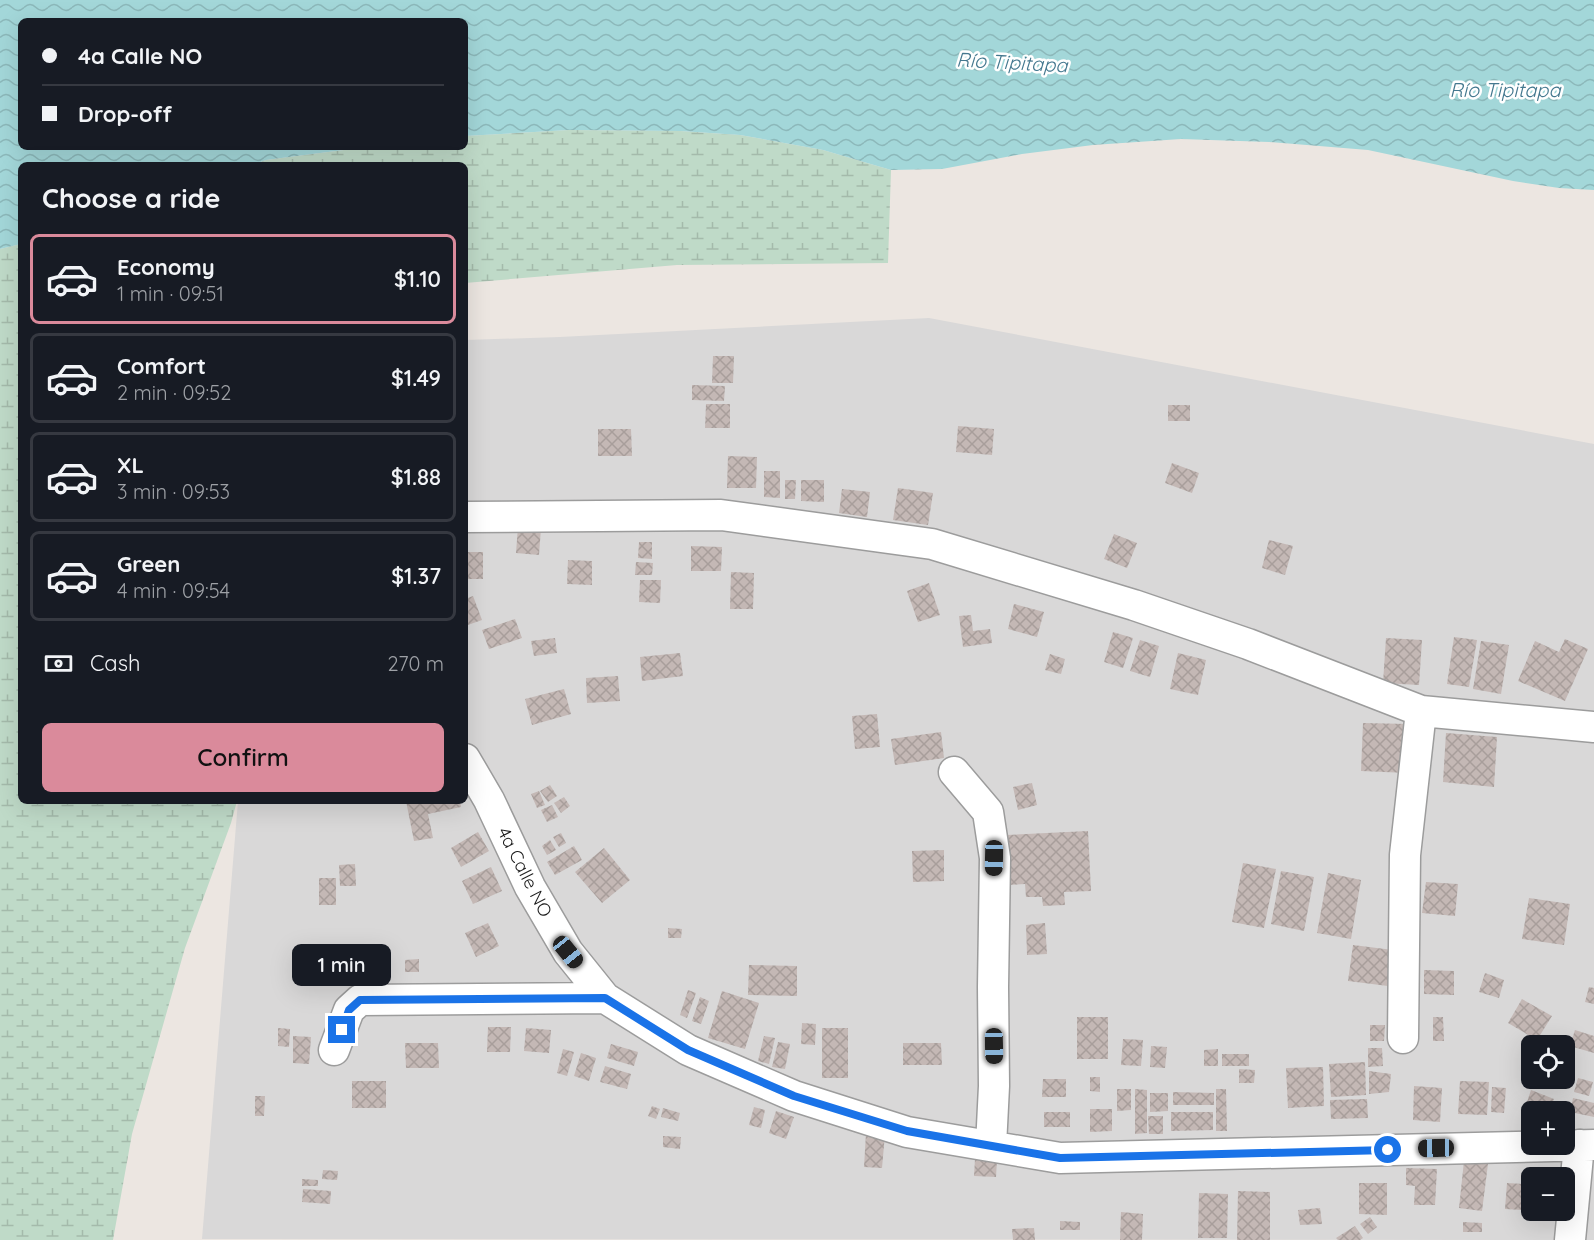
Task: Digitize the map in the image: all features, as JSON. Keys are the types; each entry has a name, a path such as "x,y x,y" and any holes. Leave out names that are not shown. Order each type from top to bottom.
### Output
{"street":[{"path":"468,517 721,515 932,544 1134,605 1238,640 1420,711 1594,727"},
{"path":"1403,1038 1405,855 1420,711"},
{"name":"4a Calle NO","path":"468,764 489,800 530,887 568,952 605,998 688,1050 794,1096 907,1131 1060,1158 1587,1145"},
{"path":"954,772 988,812 994,858 994,1086 991,1146"},
{"path":"334,1050 349,1010 360,1000 605,998"},
{"path":"1570,1240 1587,1145"}],"shaded area":[{"path":"929,318 1594,444 1594,1240 202,1239 238,804 468,804 468,340"}],"green space":[{"path":"569,130 680,131 740,135 823,150 891,170 888,263 677,265 468,283 468,162 261,162 344,150 468,150 468,136"},
{"path":"18,245 18,804 236,804 185,948 132,1134 113,1240 0,1240 0,249"}],"water":[{"name":"Río Tipitapa","path":"0,0 1594,0 1594,190 1559,188 1513,181 1368,150 1269,142 1181,139 1093,145 1022,154 942,169 891,170 823,150 740,135 680,131 569,130 468,136 468,18 18,18 18,150 344,150 261,162 18,162 18,245 0,249"}],"building":[{"path":"713,356 734,356 733,383 712,383"},
{"path":"692,385 725,386 724,401 692,400"},
{"path":"706,404 730,404 730,428 705,428"},
{"path":"1168,405 1190,405 1190,421 1168,421"},
{"path":"958,426 994,429 992,455 956,452"},
{"path":"598,429 631,429 632,456 598,456"},
{"path":"728,456 757,457 756,488 727,488"},
{"path":"1172,463 1199,473 1192,493 1165,483"},
{"path":"764,471 780,471 780,498 764,497"},
{"path":"785,480 796,480 795,499 785,499"},
{"path":"801,480 824,480 824,502 801,501"},
{"path":"898,488 933,493 928,525 893,520"},
{"path":"842,489 870,492 867,517 839,513"},
{"path":"518,526 541,528 539,555 516,553"},
{"path":"1114,534 1137,543 1127,568 1104,559"},
{"path":"1269,540 1293,546 1285,575 1262,568"},
{"path":"639,542 652,542 652,559 638,558"},
{"path":"691,546 722,547 721,571 691,571"},
{"path":"468,552 483,552 483,579 468,579"},
{"path":"568,560 592,561 592,585 567,584"},
{"path":"636,562 653,563 652,575 635,575"},
{"path":"731,572 754,573 753,609 730,609"},
{"path":"640,580 661,580 660,603 639,602"},
{"path":"929,583 940,615 918,622 907,591"},
{"path":"473,596 482,620 468,625 468,598"},
{"path":"1014,604 1044,612 1037,637 1008,629"},
{"path":"971,615 973,631 990,629 992,643 963,647 959,616"},
{"path":"515,619 522,638 489,649 482,630"},
{"path":"1113,632 1133,638 1123,668 1104,662"},
{"path":"1454,637 1477,640 1469,687 1447,684"},
{"path":"555,638 557,653 534,656 531,641"},
{"path":"1386,638 1422,640 1419,685 1383,683"},
{"path":"1565,639 1588,649 1565,701 1518,681 1535,641 1559,652"},
{"path":"1140,640 1159,646 1150,677 1130,671"},
{"path":"1481,641 1509,645 1501,694 1473,689"},
{"path":"680,653 683,676 642,681 640,657"},
{"path":"1178,653 1206,660 1198,695 1170,689"},
{"path":"1050,654 1065,659 1061,674 1045,670"},
{"path":"618,676 620,701 587,703 586,678"},
{"path":"564,689 571,714 532,725 525,699"},
{"path":"877,714 880,747 855,749 852,716"},
{"path":"1363,723 1409,724 1407,773 1361,771"},
{"path":"941,732 944,758 895,765 891,739"},
{"path":"1446,733 1497,737 1494,787 1443,782"},
{"path":"1032,783 1037,805 1018,810 1013,787"},
{"path":"550,785 557,796 548,802 540,791"},
{"path":"539,791 545,805 537,808 531,794"},
{"path":"564,797 570,806 561,813 554,803"},
{"path":"407,804 460,804 461,807 428,814 433,838 414,841"},
{"path":"552,805 558,817 547,822 541,810"},
{"path":"1088,831 1091,891 1064,892 1065,905 1043,906 1042,897 1026,897 1025,884 1008,885 1006,835"},
{"path":"478,832 489,851 461,867 451,848"},
{"path":"561,833 566,843 559,847 553,837"},
{"path":"550,840 556,850 547,855 542,846"},
{"path":"574,846 582,860 555,875 547,862"},
{"path":"604,848 630,880 602,903 575,872"},
{"path":"944,850 944,881 913,882 912,851"},
{"path":"1243,863 1276,869 1264,928 1232,922"},
{"path":"355,864 356,886 340,886 339,865"},
{"path":"491,867 502,891 473,904 462,881"},
{"path":"1281,871 1314,877 1304,931 1271,924"},
{"path":"1328,873 1361,880 1351,939 1317,933"},
{"path":"319,878 336,878 336,905 319,905"},
{"path":"1426,882 1458,884 1455,916 1422,913"},
{"path":"1529,898 1570,904 1564,945 1522,939"},
{"path":"488,923 499,946 476,957 465,933"},
{"path":"1045,923 1047,954 1027,955 1026,925"},
{"path":"668,928 682,929 681,938 668,938"},
{"path":"1353,945 1393,950 1388,986 1348,981"},
{"path":"419,959 419,972 405,972 405,960"},
{"path":"749,965 797,966 797,996 748,995"},
{"path":"1424,970 1454,971 1454,995 1424,994"},
{"path":"1485,973 1504,980 1499,998 1479,992"},
{"path":"1589,987 1594,988 1594,1004 1585,1002"},
{"path":"688,990 696,993 687,1018 680,1015"},
{"path":"722,991 759,1003 745,1049 708,1038"},
{"path":"700,997 709,1001 701,1024 692,1021"},
{"path":"1522,999 1552,1016 1540,1035 1528,1035 1508,1023"},
{"path":"1077,1017 1108,1017 1108,1059 1077,1059"},
{"path":"1433,1017 1443,1017 1444,1041 1433,1041"},
{"path":"802,1023 816,1024 815,1045 801,1044"},
{"path":"1370,1025 1385,1025 1384,1041 1370,1041"},
{"path":"488,1027 511,1027 510,1052 487,1052"},
{"path":"278,1028 290,1029 289,1047 278,1046"},
{"path":"526,1028 551,1030 549,1053 524,1051"},
{"path":"822,1028 848,1028 848,1078 822,1078"},
{"path":"1575,1030 1594,1036 1594,1053 1575,1047"},
{"path":"293,1036 311,1037 309,1064 293,1063"},
{"path":"764,1036 775,1038 769,1064 758,1061"},
{"path":"1123,1039 1143,1040 1141,1066 1121,1065"},
{"path":"778,1042 790,1044 785,1069 772,1067"},
{"path":"405,1043 438,1043 439,1068 406,1068"},
{"path":"903,1043 941,1043 942,1065 903,1065"},
{"path":"611,1044 638,1052 634,1066 607,1058"},
{"path":"1151,1046 1167,1047 1165,1068 1150,1067"},
{"path":"1368,1048 1382,1048 1383,1066 1368,1067"},
{"path":"563,1049 574,1052 567,1076 557,1073"},
{"path":"1218,1049 1218,1066 1204,1066 1204,1050"},
{"path":"581,1053 596,1058 589,1081 574,1076"},
{"path":"1222,1054 1249,1054 1249,1066 1222,1066"},
{"path":"1365,1062 1366,1095 1331,1097 1329,1064"},
{"path":"605,1066 631,1074 627,1089 600,1082"},
{"path":"1323,1067 1324,1106 1288,1108 1286,1068"},
{"path":"1239,1069 1255,1070 1254,1083 1239,1083"},
{"path":"1369,1071 1391,1074 1389,1092 1369,1094"},
{"path":"1090,1077 1100,1077 1100,1092 1090,1091"},
{"path":"1578,1078 1593,1082 1589,1096 1574,1092"},
{"path":"1043,1079 1066,1079 1066,1097 1042,1097"},
{"path":"352,1081 386,1081 386,1108 352,1108"},
{"path":"1460,1081 1489,1082 1487,1115 1458,1114"},
{"path":"1414,1086 1442,1088 1440,1122 1413,1120"},
{"path":"1492,1087 1506,1088 1504,1113 1491,1112"},
{"path":"1117,1089 1131,1089 1131,1110 1117,1111"},
{"path":"1135,1089 1147,1090 1147,1133 1135,1134"},
{"path":"1216,1089 1226,1089 1227,1131 1216,1131"},
{"path":"1531,1090 1554,1099 1553,1101 1527,1101"},
{"path":"1173,1092 1214,1093 1214,1105 1173,1105"},
{"path":"1150,1093 1168,1093 1168,1111 1150,1112"},
{"path":"255,1096 265,1096 264,1116 255,1116"},
{"path":"1573,1098 1594,1103 1594,1117 1575,1113 1575,1101 1572,1101"},
{"path":"1367,1099 1368,1118 1331,1119 1330,1100"},
{"path":"652,1106 660,1109 656,1119 648,1116"},
{"path":"754,1107 765,1110 761,1128 749,1125"},
{"path":"663,1108 680,1113 678,1121 661,1117"},
{"path":"1090,1109 1112,1109 1112,1131 1090,1132"},
{"path":"776,1111 794,1117 786,1139 769,1133"},
{"path":"1044,1112 1070,1112 1070,1127 1044,1127"},
{"path":"1171,1112 1213,1112 1213,1130 1171,1131"},
{"path":"1148,1116 1163,1116 1163,1134 1149,1134"},
{"path":"866,1133 885,1134 882,1168 864,1167"},
{"path":"663,1136 681,1137 680,1149 663,1147"},
{"path":"975,1159 997,1160 996,1177 974,1176"},
{"path":"1464,1161 1488,1164 1482,1211 1459,1208"},
{"path":"1406,1168 1437,1169 1435,1205 1414,1205 1415,1186 1406,1185"},
{"path":"323,1170 338,1171 337,1180 322,1179"},
{"path":"302,1179 318,1180 318,1186 302,1186"},
{"path":"1359,1183 1387,1183 1387,1215 1359,1214"},
{"path":"1507,1183 1521,1184 1521,1210 1505,1209"},
{"path":"303,1189 331,1191 330,1204 302,1202"},
{"path":"1238,1191 1270,1192 1270,1240 1237,1240"},
{"path":"1199,1193 1228,1194 1227,1238 1198,1238"},
{"path":"1320,1208 1322,1224 1300,1225 1298,1210"},
{"path":"1121,1212 1143,1214 1142,1240 1120,1240"},
{"path":"1370,1217 1377,1227 1368,1234 1360,1224"},
{"path":"1060,1221 1080,1222 1080,1230 1060,1230"},
{"path":"1463,1222 1482,1223 1482,1232 1463,1232"},
{"path":"1355,1226 1363,1238 1360,1240 1338,1240 1336,1238"},
{"path":"1034,1228 1035,1240 1013,1240 1012,1229"}],"route":[{"path":"342,1030 349,1010 360,1000 605,998 688,1050 794,1096 907,1131 1060,1158 1388,1150"}]}
